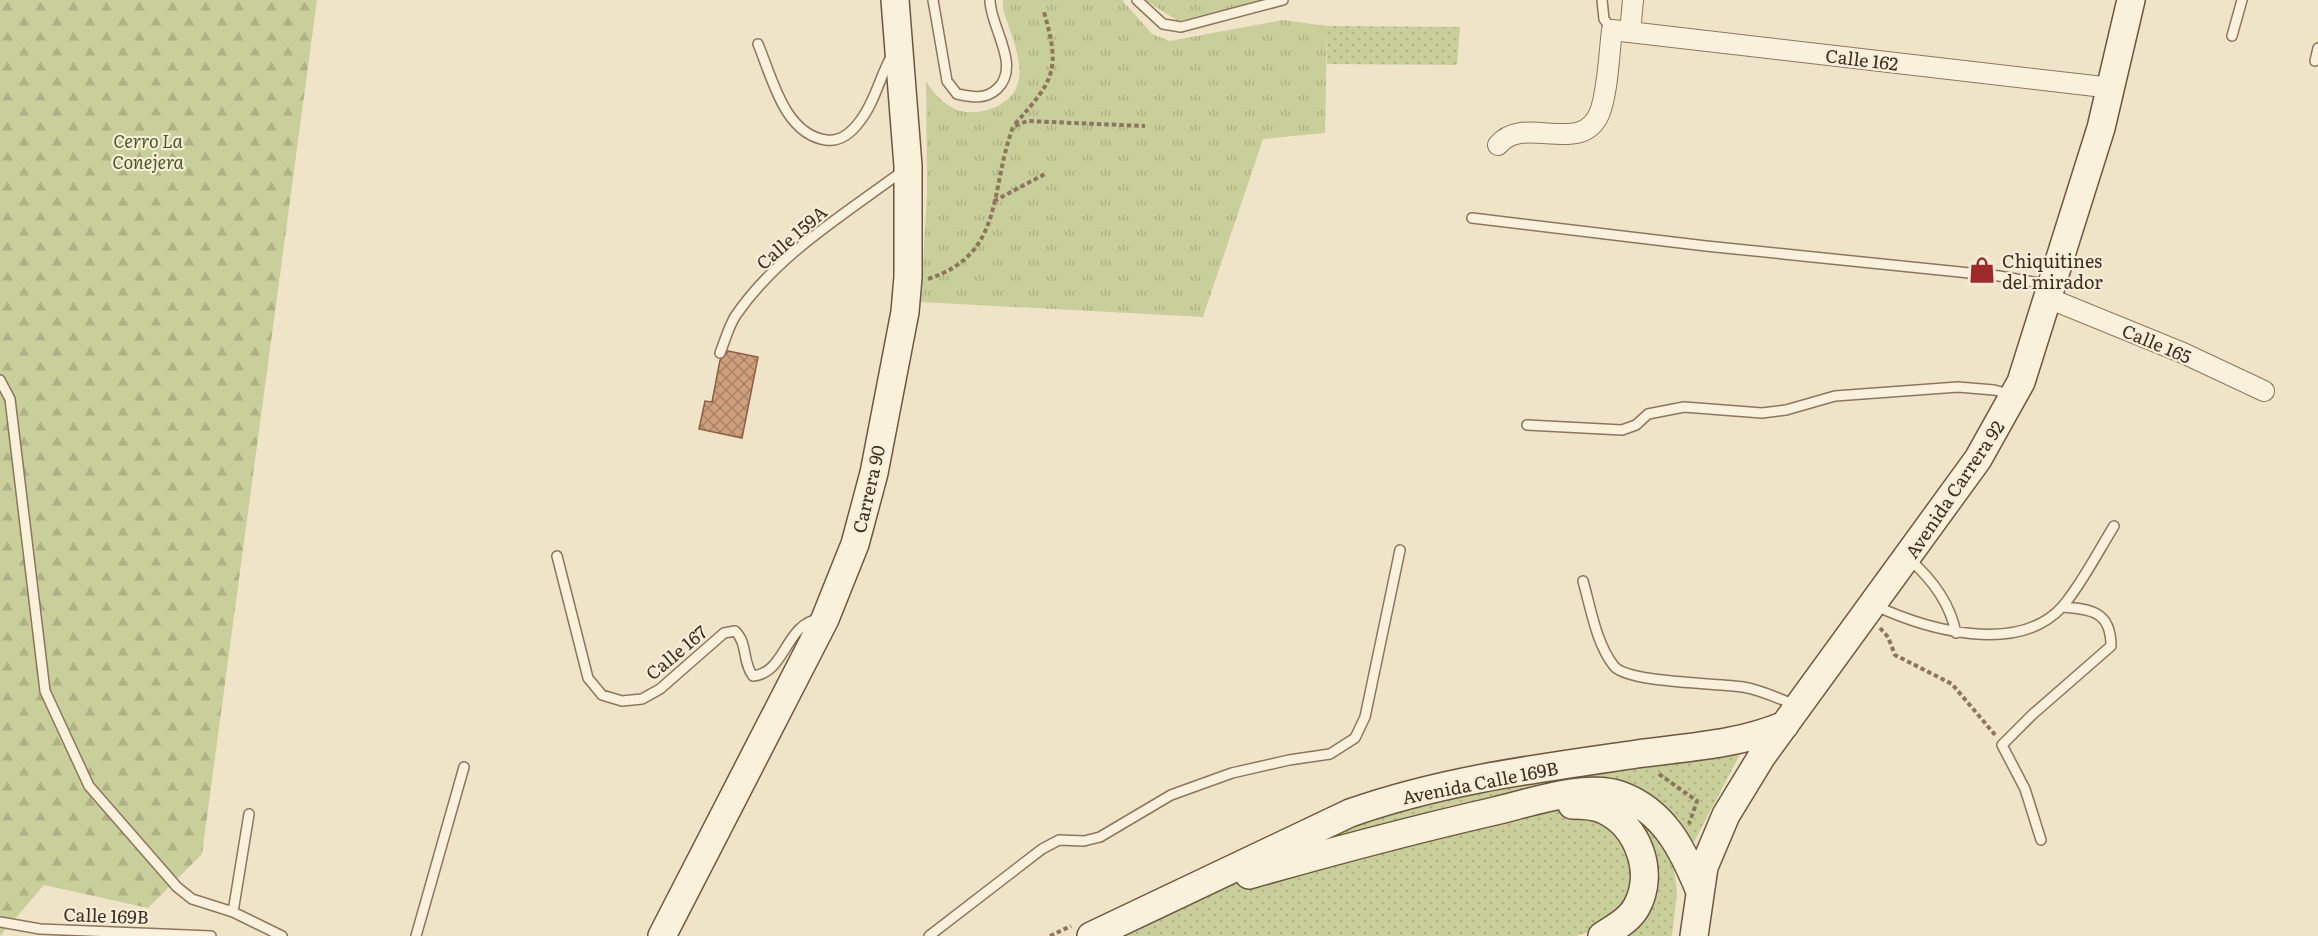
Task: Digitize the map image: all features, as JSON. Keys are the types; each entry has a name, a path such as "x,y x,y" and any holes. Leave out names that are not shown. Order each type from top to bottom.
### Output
{"main road":[{"name":"Carrera 90","path":"662,936 825,619 855,544 874,473 905,312 907,285 908,166 895,0"},
{"name":"Avenida Carrera 92","path":"1694,936 1704,867 1726,815 1762,756 1978,459 2014,395 2026,369 2112,88 2131,0"},
{"name":"Avenida Calle 169B","path":"1091,936 1350,813 1414,792 1453,783 1640,754 1728,744 1762,735 1793,716"},
{"path":"1172,896 1460,819 1557,796 1597,791 1618,794 1661,820 1680,847 1699,889"},
{"path":"1460,819 1585,805 1602,809 1616,817 1634,838 1643,859 1645,875 1637,908 1626,920 1602,936"}],"street":[{"path":"1498,145 1511,134 1572,134 1592,124 1601,109 1621,31 1633,0"},
{"name":"Calle 162","path":"1621,31 2112,88"},
{"name":"Calle 165","path":"2050,292 2264,392"}],"lane":[{"path":"933,0 947,81 957,94 972,98 990,95 1000,87 1006,73 1006,60 990,0"},
{"path":"1137,0 1163,24 1181,27 1282,0"},
{"path":"1602,0 1604,19 1621,31"},
{"path":"2232,36 2242,0"},
{"path":"758,44 784,106 800,129 816,139 832,141 848,135 861,120 899,46"},
{"path":"2315,61 2318,48"},
{"name":"Calle 159A","path":"720,353 735,316 759,287 797,248 908,166"},
{"path":"1472,218 1706,246 1999,276 2050,292"},
{"path":"0,380 10,399 45,691 88,786 177,887 192,899 233,912 282,936"},
{"path":"1527,426 1622,430 1636,424 1648,414 1684,407 1762,413 1786,410 1835,396 1958,387 1994,390 2014,395"},
{"path":"1869,610 1956,633 2005,635 2044,621 2062,607 2114,526"},
{"path":"929,936 1042,849 1059,840 1084,841 1100,837 1171,795 1232,773 1289,760 1330,754 1355,738 1365,717 1400,550"},
{"name":"Calle 167","path":"557,556 588,678 602,695 622,701 642,699 660,689 723,633 735,631 742,636 747,668 753,676 763,675 772,669 801,626 812,620 825,619"},
{"path":"1908,557 1924,571 1943,598 1956,633"},
{"path":"1583,580 1602,646 1616,669 1639,678 1744,687 1773,695 1793,716"},
{"path":"2041,840 2025,789 2002,744 2111,646 2111,630 2105,619 2090,611 2062,607"},
{"path":"416,936 464,767"},
{"path":"233,912 249,814"},
{"name":"Calle 169B","path":"0,922 38,933 211,936"}],"path":[{"path":"907,285 952,271 978,248 988,226 1002,154 1013,127 1045,90 1052,75 1054,57 1052,39 1044,12"},
{"path":"1013,127 1027,121 1145,126"},
{"path":"993,202 1009,191 1045,174"},
{"path":"1869,610 1884,632 1895,655 1952,684 2002,744"},
{"path":"1652,769 1697,801 1680,847"}],"green space":[{"name":"Cerro La Conejera","path":"0,0 317,0 202,854 148,908 44,885 0,936"},
{"path":"1003,0 1122,0 1152,34 1170,41 1283,20 1327,26 1325,133 1263,139 1203,317 921,302 927,192 926,82 943,102 965,112 983,111 1007,100 1017,86 1019,68 1016,48 1003,9"},
{"path":"1145,0 1264,0 1178,21"},
{"path":"1327,26 1460,27 1457,65 1327,64"},
{"path":"1747,741 1693,844 1678,818 1648,797 1543,788 1449,806 1293,851 1367,819 1436,798"},
{"path":"1623,803 1647,817 1673,860 1677,893 1672,936 1624,936 1639,926 1654,897 1656,852 1643,824"},
{"path":"1591,812 1634,853 1636,882 1626,903 1605,927 1576,936 1109,936 1158,914 1241,882 1530,813"}],"building":[{"path":"728,351 758,357 742,438 699,429 705,401 712,402 720,360"}],"place":[{"name":"Chiquitines del mirador","path":"1982,270"}]}
